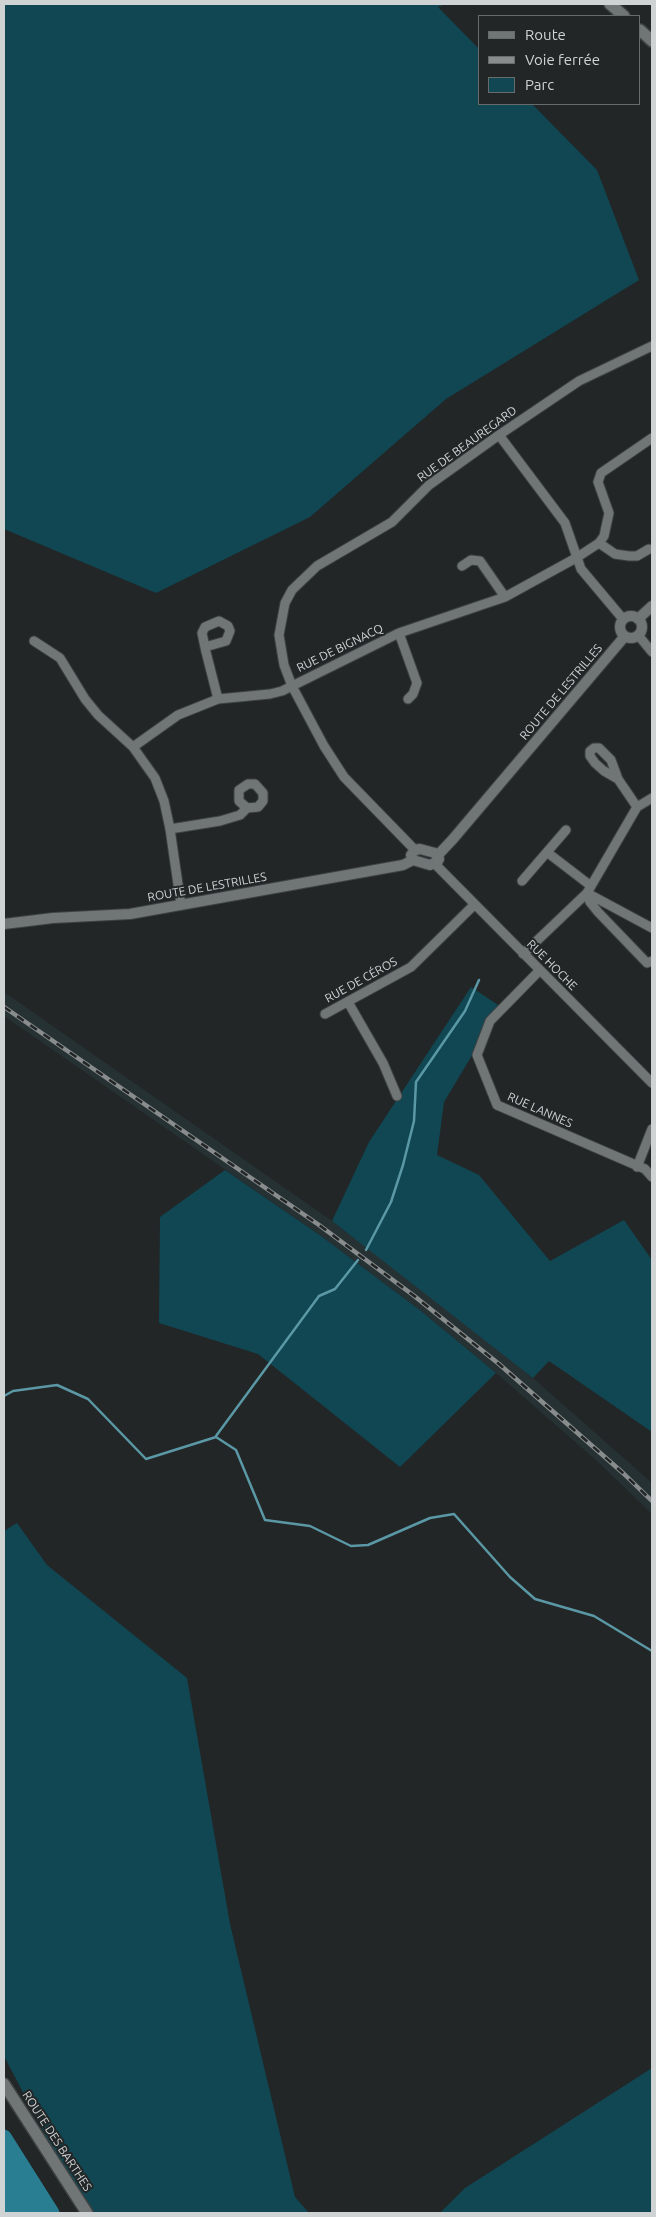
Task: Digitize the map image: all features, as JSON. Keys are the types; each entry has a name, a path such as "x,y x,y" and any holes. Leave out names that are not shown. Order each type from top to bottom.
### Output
{"main road":[{"path":"610,4 622,15"},
{"path":"641,31 652,41"},
{"name":"ROUTE DES BARTHES","path":"4,2084 88,2213"}],"street":[{"name":"RUE DE BEAUREGARD","path":"414,855 344,776 324,746 292,686 284,665 278,635 280,617 292,590 317,566 379,532 392,522 429,485 499,435 579,381 652,346"},
{"path":"499,435 565,523 581,569 595,588 623,619"},
{"path":"649,549 637,556 629,556 615,554 599,543 604,536 608,513 598,482 601,473 652,438"},
{"name":"RUE DE BIGNACQ","path":"133,747 178,714 218,699 270,694 292,686 399,633 505,597 576,558 599,543"},
{"path":"462,566 471,560 480,561 505,597"},
{"path":"638,619 652,606"},
{"path":"629,616 638,619 641,628 638,635 631,638 620,630 623,619 629,616"},
{"name":"RUE DE BIGNACQ","path":"399,633 417,683 413,694 408,699"},
{"path":"638,635 652,652"},
{"name":"ROUTE DE LESTRILLES","path":"436,860 626,636"},
{"path":"34,641 60,658 85,699 98,715 133,747 155,778 164,800 170,829 181,905"},
{"path":"205,647 218,699"},
{"path":"618,779 637,807"},
{"path":"524,954 589,889 637,807 652,798"},
{"path":"170,829 220,821 240,815 247,808"},
{"path":"522,882 566,830"},
{"path":"414,855 432,851 436,860"},
{"path":"548,853 589,889 652,928"},
{"name":"ROUTE DE LESTRILLES","path":"4,924 53,918 130,914 403,865 414,855"},
{"name":"RUE HOCHE","path":"436,860 474,905 652,1084"},
{"path":"589,889 590,902 598,912 647,963 652,961"},
{"name":"RUE DE CÉROS","path":"325,1014 411,967 474,905"},
{"name":"RUE LANNES","path":"540,970 490,1021 477,1055 497,1105 651,1175"},
{"path":"348,1002 383,1063 397,1096"},
{"path":"637,1167 652,1129"}],"shaded area":[{"path":"4,992 332,1221 473,1329 533,1378 652,1483 652,1514 597,1461 421,1311 321,1236 4,1016"},
{"path":"4,2137 52,2213 4,2213"}],"green space":[{"path":"4,4 445,4 438,7 478,48 478,105 533,105 597,170 639,280 446,399 310,517 156,593 4,529"},
{"path":"471,987 501,1007 444,1102 437,1155 479,1175 550,1261 624,1220 652,1260 652,1432 549,1361 533,1378 332,1221 369,1142"},
{"path":"225,1170 321,1236 421,1311 496,1373 400,1467 258,1354 159,1323 160,1217"},
{"path":"17,1523 47,1565 187,1678 230,1924 295,2197 309,2213 86,2213 4,2056 4,1531"},
{"path":"652,2068 652,2213 440,2213 465,2188"}],"waterway":[{"path":"366,1250 391,1202 403,1165 414,1121 416,1082 465,1011 479,980"},
{"path":"216,1436 319,1296 335,1289 358,1260"},
{"path":"4,1396 13,1391 57,1385 88,1399 146,1459 216,1437 236,1450 265,1520 310,1526 351,1546 368,1545 430,1518 454,1514 510,1577 535,1599 594,1616 652,1651"},
{"path":"4,2137 52,2213"}],"railway":[{"path":"4,1007 319,1225 413,1295 499,1364 623,1473 652,1501"}]}
